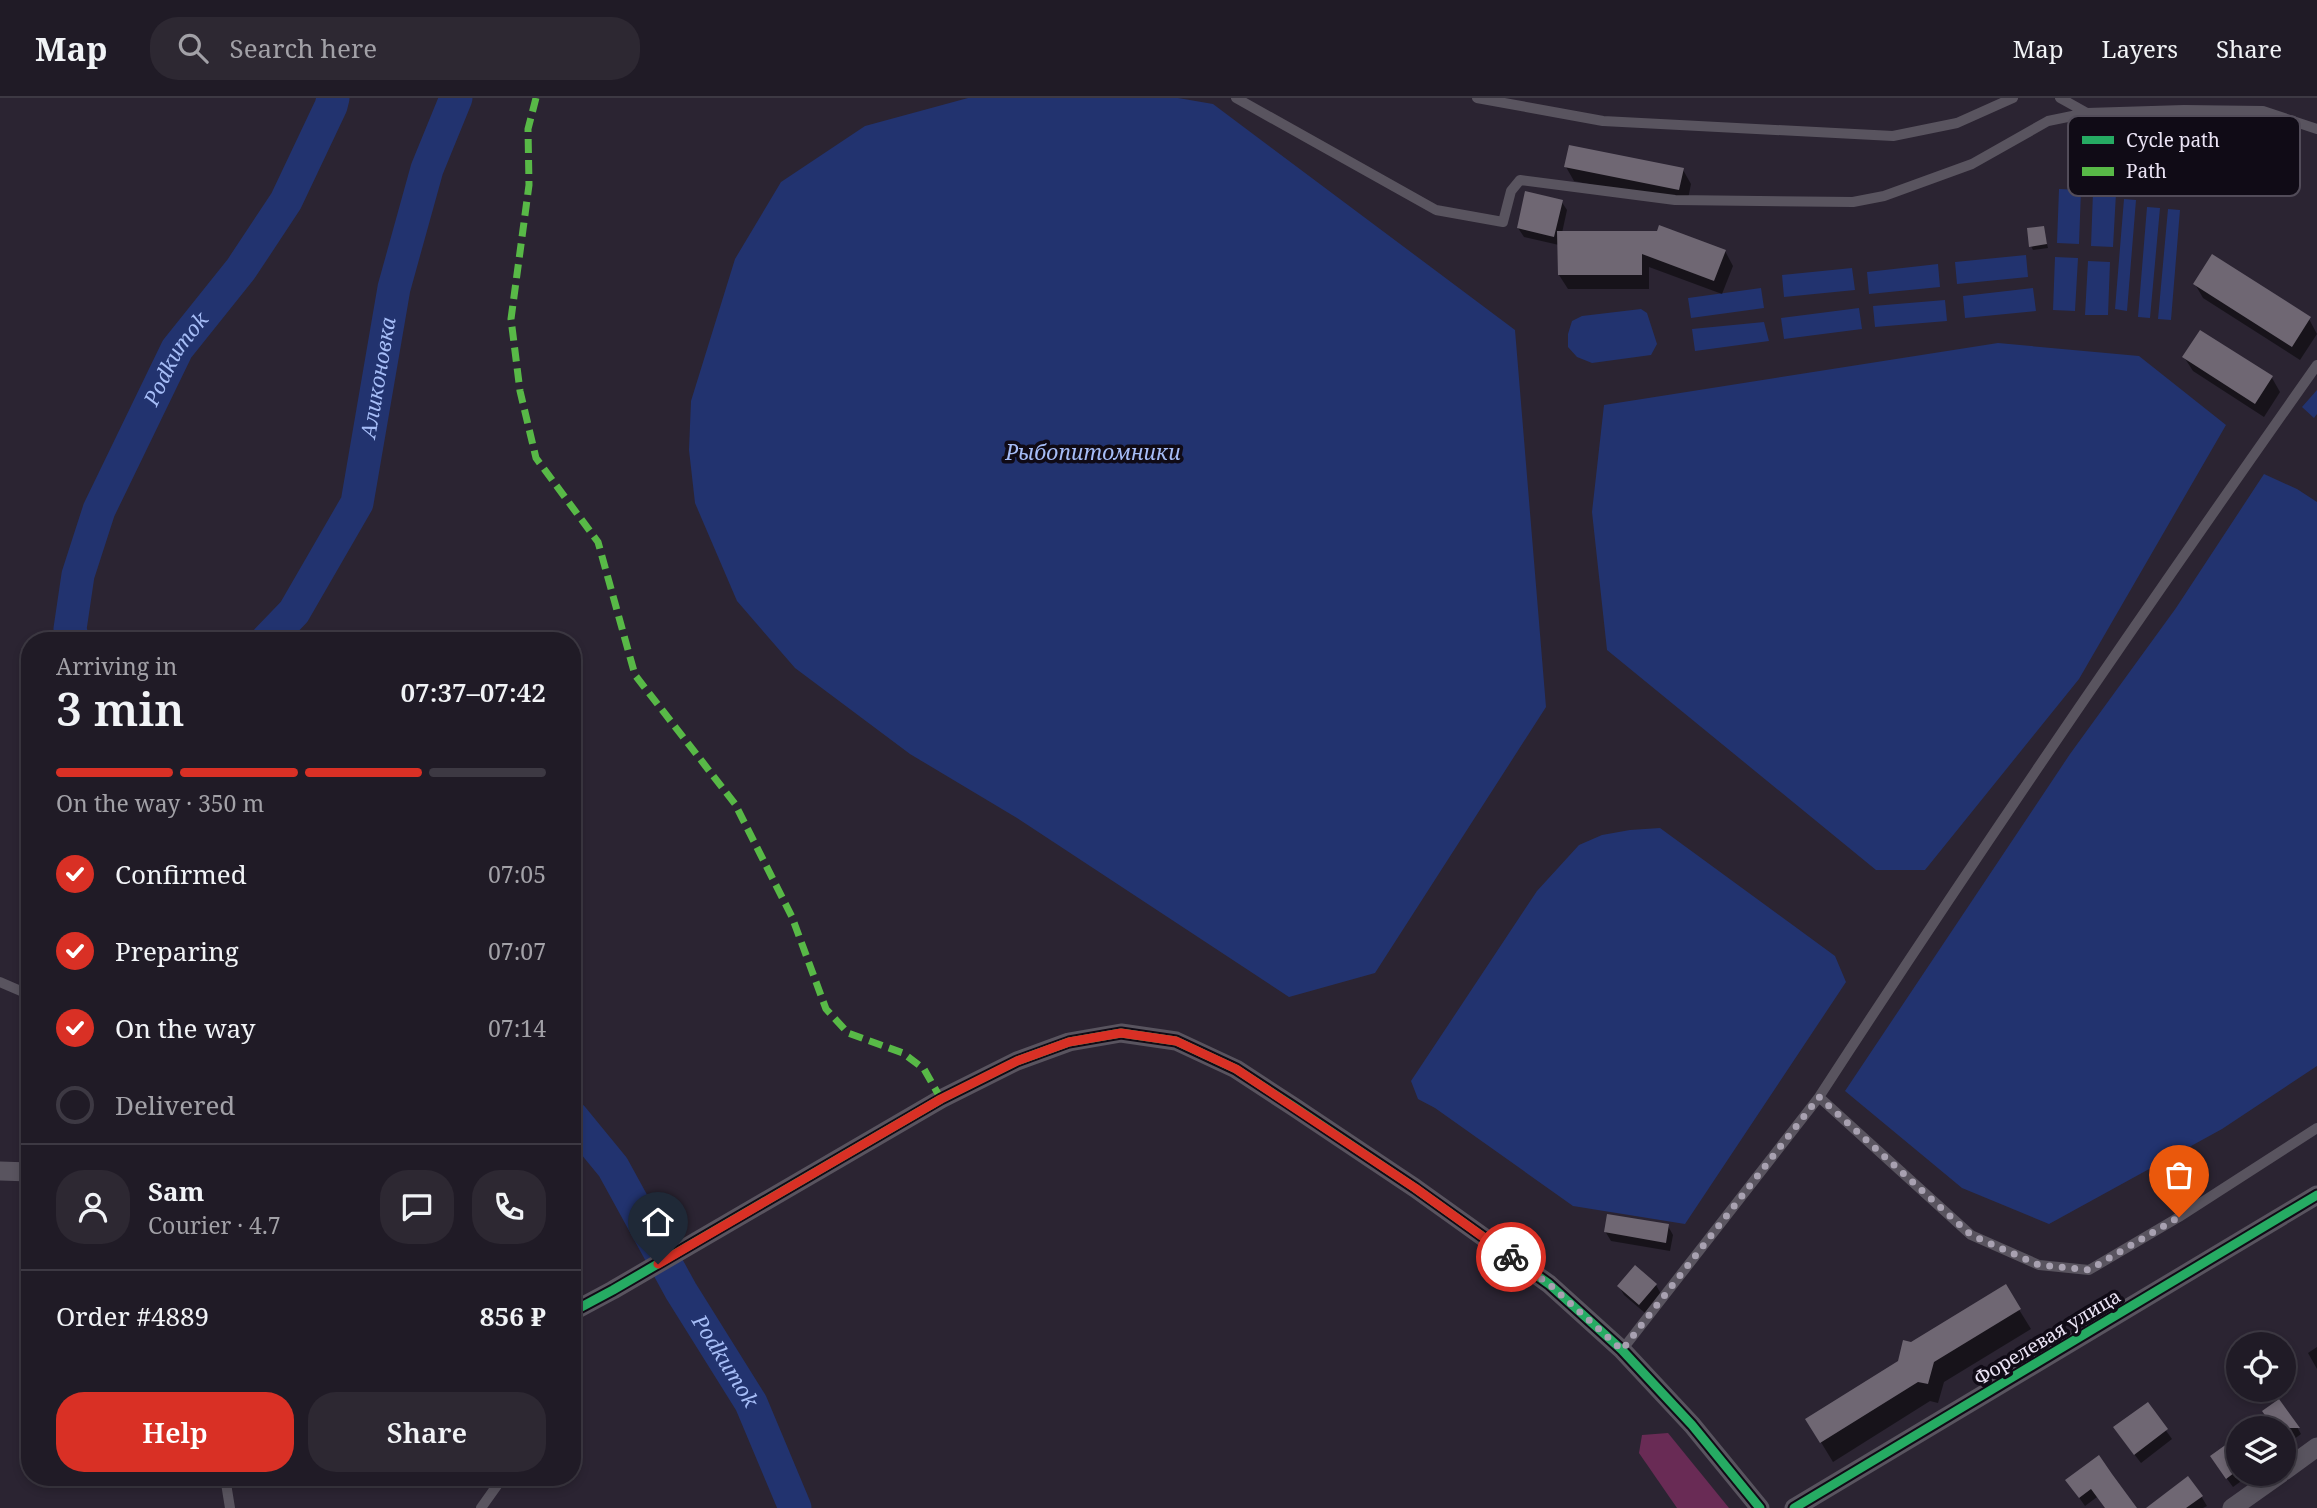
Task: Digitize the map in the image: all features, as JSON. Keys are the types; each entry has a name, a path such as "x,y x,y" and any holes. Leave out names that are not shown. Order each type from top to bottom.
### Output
{"street":[{"path":"581,1307 941,1099 1017,1061 1069,1042 1121,1033 1176,1041 1236,1069 1415,1188 1549,1284 1622,1350 1692,1425 1760,1508"},
{"path":"0,1171 21,1172"},
{"name":"Форелевая улица","path":"1794,1508 2317,1195"},
{"path":"2296,1462 2317,1447"},
{"path":"2232,1508 2263,1486"}],"lane":[{"path":"1236,98 1436,210 1503,222 1511,191 1520,180 1675,200 1853,202 1884,197 1972,164 2048,121 2068,117"},
{"path":"1477,98 1603,121 1893,136 1957,123 2013,98"},
{"path":"2060,98 2087,113"},
{"path":"2072,116 2087,113 2183,110 2263,111 2278,116"},
{"path":"2300,123 2317,129"},
{"path":"1622,1350 1819,1097 1936,917 2103,671 2317,365"},
{"path":"0,982 21,991"},
{"path":"1819,1097 1971,1235 2039,1265 2089,1270 2179,1217 2317,1128"},
{"path":"226,1486 230,1508"},
{"path":"481,1508 497,1486"}],"shaded area":[{"path":"1668,1433 1729,1508 1677,1508 1639,1453 1642,1435"}],"water":[{"name":"Рыбопитомники","path":"968,98 1178,98 1213,104 1515,330 1546,707 1375,973 1289,997 1017,818 910,754 795,668 737,601 695,503 689,450 691,401 735,259 781,182 865,126"},
{"path":"2059,189 2068,189 2068,196 2081,196 2079,244 2057,243"},
{"path":"2093,196 2116,196 2113,247 2091,246"},
{"path":"2124,199 2136,200 2127,311 2115,309"},
{"path":"2147,207 2160,208 2150,318 2138,317"},
{"path":"2168,209 2180,210 2171,320 2158,319"},
{"path":"2026,255 2028,277 1957,284 1955,262"},
{"path":"2055,257 2078,258 2075,311 2053,310"},
{"path":"2088,261 2110,262 2108,315 2085,315"},
{"path":"1938,264 1940,287 1869,294 1867,272"},
{"path":"1852,268 1855,290 1784,297 1782,275"},
{"path":"1761,288 1764,308 1691,318 1688,298"},
{"path":"2033,288 2036,311 1965,318 1963,296"},
{"path":"1945,300 1947,321 1875,327 1873,306"},
{"path":"1859,308 1862,329 1784,339 1781,318"},
{"path":"1641,309 1647,313 1657,344 1651,355 1592,363 1577,357 1568,347 1572,321 1582,316"},
{"path":"1764,322 1769,341 1695,351 1692,329"},
{"path":"1998,343 2139,356 2226,425 2079,679 1925,870 1876,870 1607,650 1592,512 1604,405"},
{"path":"2317,390 2317,414 2314,418 2302,407"},
{"path":"2264,474 2297,489 2317,502 2317,1066 2222,1129 2049,1224 1962,1188 1845,1091 2070,754 2176,608"},
{"path":"1660,828 1835,956 1846,982 1685,1224 1573,1206 1435,1108 1418,1099 1411,1081 1537,891 1579,845 1602,835"}],"building":[{"path":"1569,145 1684,168 1679,190 1564,167"},
{"path":"1525,191 1563,200 1554,237 1517,228"},
{"path":"1659,225 1726,250 1714,281 1642,254 1642,275 1558,275 1557,231 1657,231"},
{"path":"2044,226 2047,244 2029,247 2027,228"},
{"path":"2212,254 2311,317 2292,347 2193,284"},
{"path":"2200,330 2273,376 2255,404 2182,357"},
{"path":"1607,1214 1669,1224 1666,1243 1604,1232"},
{"path":"1635,1265 1657,1284 1639,1305 1617,1286"},
{"path":"2006,1284 2021,1309 1934,1362 1928,1384 1918,1382 1820,1443 1805,1419 1898,1361 1903,1340 1911,1342"},
{"path":"2148,1402 2168,1429 2134,1455 2113,1427"},
{"path":"2275,1402 2281,1402 2291,1416 2266,1416 2262,1411"},
{"path":"2226,1445 2226,1479 2210,1456"},
{"path":"2099,1455 2137,1508 2105,1508 2091,1489 2079,1498 2065,1480"},
{"path":"2188,1476 2203,1496 2186,1508 2146,1508"}],"waterway":[{"name":"Podkumok","path":"71,632 78,575 99,510 177,349 241,269 286,201 333,98"},
{"name":"Аликоновка","path":"275,632 294,612 357,503 394,288 427,169 456,98"},
{"name":"Podkumok","path":"581,1128 613,1167 681,1291 751,1403 795,1508"}],"marked path":[{"path":"536,98 528,129 529,185 511,319 520,391 536,458 598,542 635,675 735,804 792,917 826,1009 848,1033 903,1053 924,1069 941,1099"}],"cycle path":[{"path":"581,1307 941,1099 1017,1061 1069,1042 1121,1033 1176,1041 1236,1069 1415,1188 1549,1284 1622,1350 1692,1425 1760,1508"},
{"path":"1794,1508 2317,1195"}],"way so far":[{"path":"1511,1257 1549,1284 1622,1350 1819,1097 1971,1235 2039,1265 2089,1270 2179,1217"}],"route":[{"path":"658,1264 941,1099 1017,1061 1069,1042 1121,1033 1176,1041 1236,1069 1415,1188 1511,1257"}]}
